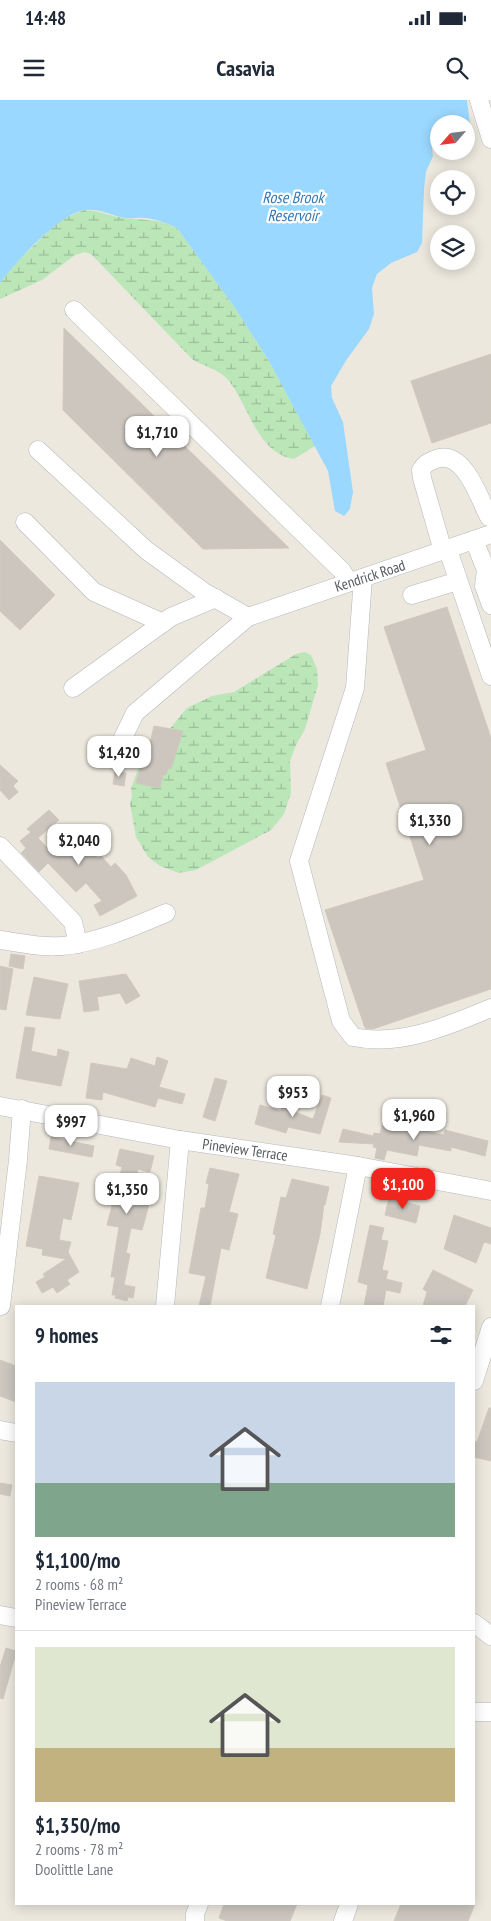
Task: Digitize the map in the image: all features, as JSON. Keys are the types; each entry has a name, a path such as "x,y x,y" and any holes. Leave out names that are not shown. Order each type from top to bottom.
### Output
{"street":[{"path":"479,100 491,139"},
{"path":"74,310 342,571 356,580 356,688 299,861 341,1020 353,1037 374,1041 439,1030 491,1008"},
{"path":"38,450 146,550 216,598 248,617 135,713 120,746"},
{"path":"490,522 467,474 458,462 440,458 424,464 421,470 422,478 491,676"},
{"path":"25,522 94,592 163,623"},
{"name":"Kendrick Road","path":"248,617 446,551 474,540 490,522"},
{"path":"474,540 486,570 491,605"},
{"path":"412,596 458,581"},
{"path":"73,688 172,617 216,598"},
{"path":"0,846 73,922 78,944"},
{"path":"0,940 60,946 78,944 128,929 166,913"},
{"name":"Pineview Terrace","path":"0,1106 180,1140 358,1166 491,1191"},
{"path":"1,1306 22,1109"},
{"path":"165,1305 180,1140"},
{"path":"330,1305 358,1166"},
{"path":"475,1378 491,1327"},
{"path":"0,1430 15,1433"},
{"path":"0,1615 15,1618"},
{"path":"475,1624 491,1636"},
{"path":"475,1712 491,1712"},
{"path":"195,1921 195,1914 199,1905"},
{"path":"342,1921 349,1905"}],"green space":[{"path":"84,210 161,222 177,228 235,308 269,361 315,446 294,459 281,455 271,448 255,427 229,381 217,371 192,359 91,254 85,252 75,255 42,280 0,299 0,283 15,264 60,220"},
{"path":"305,652 311,655 317,669 318,685 305,729 290,761 291,793 284,814 271,830 196,870 179,873 160,866 148,857 136,837 130,804 131,789 139,766 187,708 212,696 234,692 296,654"}],"water":[{"name":"Rose Brook Reservoir","path":"0,100 467,100 469,115 430,115 431,160 426,172 424,189 422,243 417,252 391,263 377,274 372,288 374,314 369,329 347,359 331,386 332,398 343,422 353,492 350,509 344,516 335,511 328,471 269,361 235,308 177,228 153,219 126,218 96,210 85,210 75,213 51,229 39,240 0,283"}],"building":[{"path":"64,328 289,548 203,549 63,410"},
{"path":"491,354 491,423 432,443 411,381"},
{"path":"0,540 55,595 20,630 0,611"},
{"path":"447,607 491,738 491,989 373,1029 365,1028 325,910 424,880 386,763 426,750 384,627"},
{"path":"154,726 183,731 171,769 168,768 166,775 163,775 160,788 136,783 144,756 147,756"},
{"path":"0,765 18,781 13,786 18,792 9,800 0,790"},
{"path":"115,771 126,773 124,786 113,784"},
{"path":"49,810 59,820 38,838 53,854 78,834 98,858 101,856 111,867 115,863 126,875 137,896 100,916 94,905 102,901 86,883 76,892 48,863 39,872 21,853 26,848 20,841 31,832 27,829"},
{"path":"11,954 25,956 23,969 9,966"},
{"path":"0,966 13,969 6,1010 0,1009"},
{"path":"126,974 140,996 126,1004 120,993 97,997 99,1010 84,1012 79,981"},
{"path":"34,977 68,984 60,1019 26,1015"},
{"path":"25,1027 35,1028 31,1051 57,1057 58,1049 69,1052 61,1086 16,1078"},
{"path":"157,1057 168,1061 159,1087 185,1094 182,1104 158,1098 155,1107 103,1092 102,1100 86,1098 91,1063 127,1069 131,1058 155,1066"},
{"path":"215,1078 227,1081 215,1121 203,1117"},
{"path":"322,1095 331,1098 320,1134 288,1127 286,1133 255,1124 260,1105 281,1111 282,1107 313,1119"},
{"path":"383,1122 444,1135 445,1130 488,1141 485,1156 451,1147 451,1151 419,1145 417,1156 387,1150 384,1160 375,1158 377,1148 373,1147 374,1144 339,1142 343,1129 373,1136 374,1133 380,1134"},
{"path":"51,1137 94,1146 92,1157 49,1149"},
{"path":"120,1149 154,1156 150,1172 138,1169 132,1193 151,1197 142,1230 131,1228 126,1253 130,1254 124,1285 135,1287 133,1298 128,1297 127,1301 115,1298 116,1295 112,1295 115,1277 111,1277 119,1227 107,1225 122,1167 116,1165"},
{"path":"210,1168 239,1174 229,1212 238,1214 229,1250 221,1248 210,1305 199,1305 206,1276 189,1273 201,1208 205,1208 209,1184 206,1183"},
{"path":"39,1176 79,1183 71,1220 63,1218 59,1240 71,1242 68,1252 79,1272 67,1280 70,1284 57,1293 53,1287 42,1293 36,1282 45,1277 43,1274 66,1259 42,1255 43,1249 26,1246"},
{"path":"292,1179 329,1187 307,1289 266,1278 276,1235 273,1234 281,1197 286,1198"},
{"path":"389,1198 420,1206 416,1223 385,1215"},
{"path":"454,1215 491,1228 491,1244 484,1242 476,1263 444,1249"},
{"path":"370,1225 384,1228 381,1240 388,1241 382,1270 388,1271 386,1279 402,1283 400,1293 386,1290 383,1305 364,1305 368,1285 358,1282"},
{"path":"433,1270 473,1290 466,1305 423,1305 427,1292 423,1289"},
{"path":"0,1360 15,1366 15,1402 0,1396"},
{"path":"489,1408 491,1408 491,1461 475,1457 475,1441 477,1442"},
{"path":"0,1483 12,1485 10,1496 0,1494"},
{"path":"6,1648 15,1651 3,1699 0,1698 0,1667"},
{"path":"224,1905 297,1905 290,1921 227,1921 219,1918"},
{"path":"401,1905 475,1905 468,1921 394,1921"}]}
